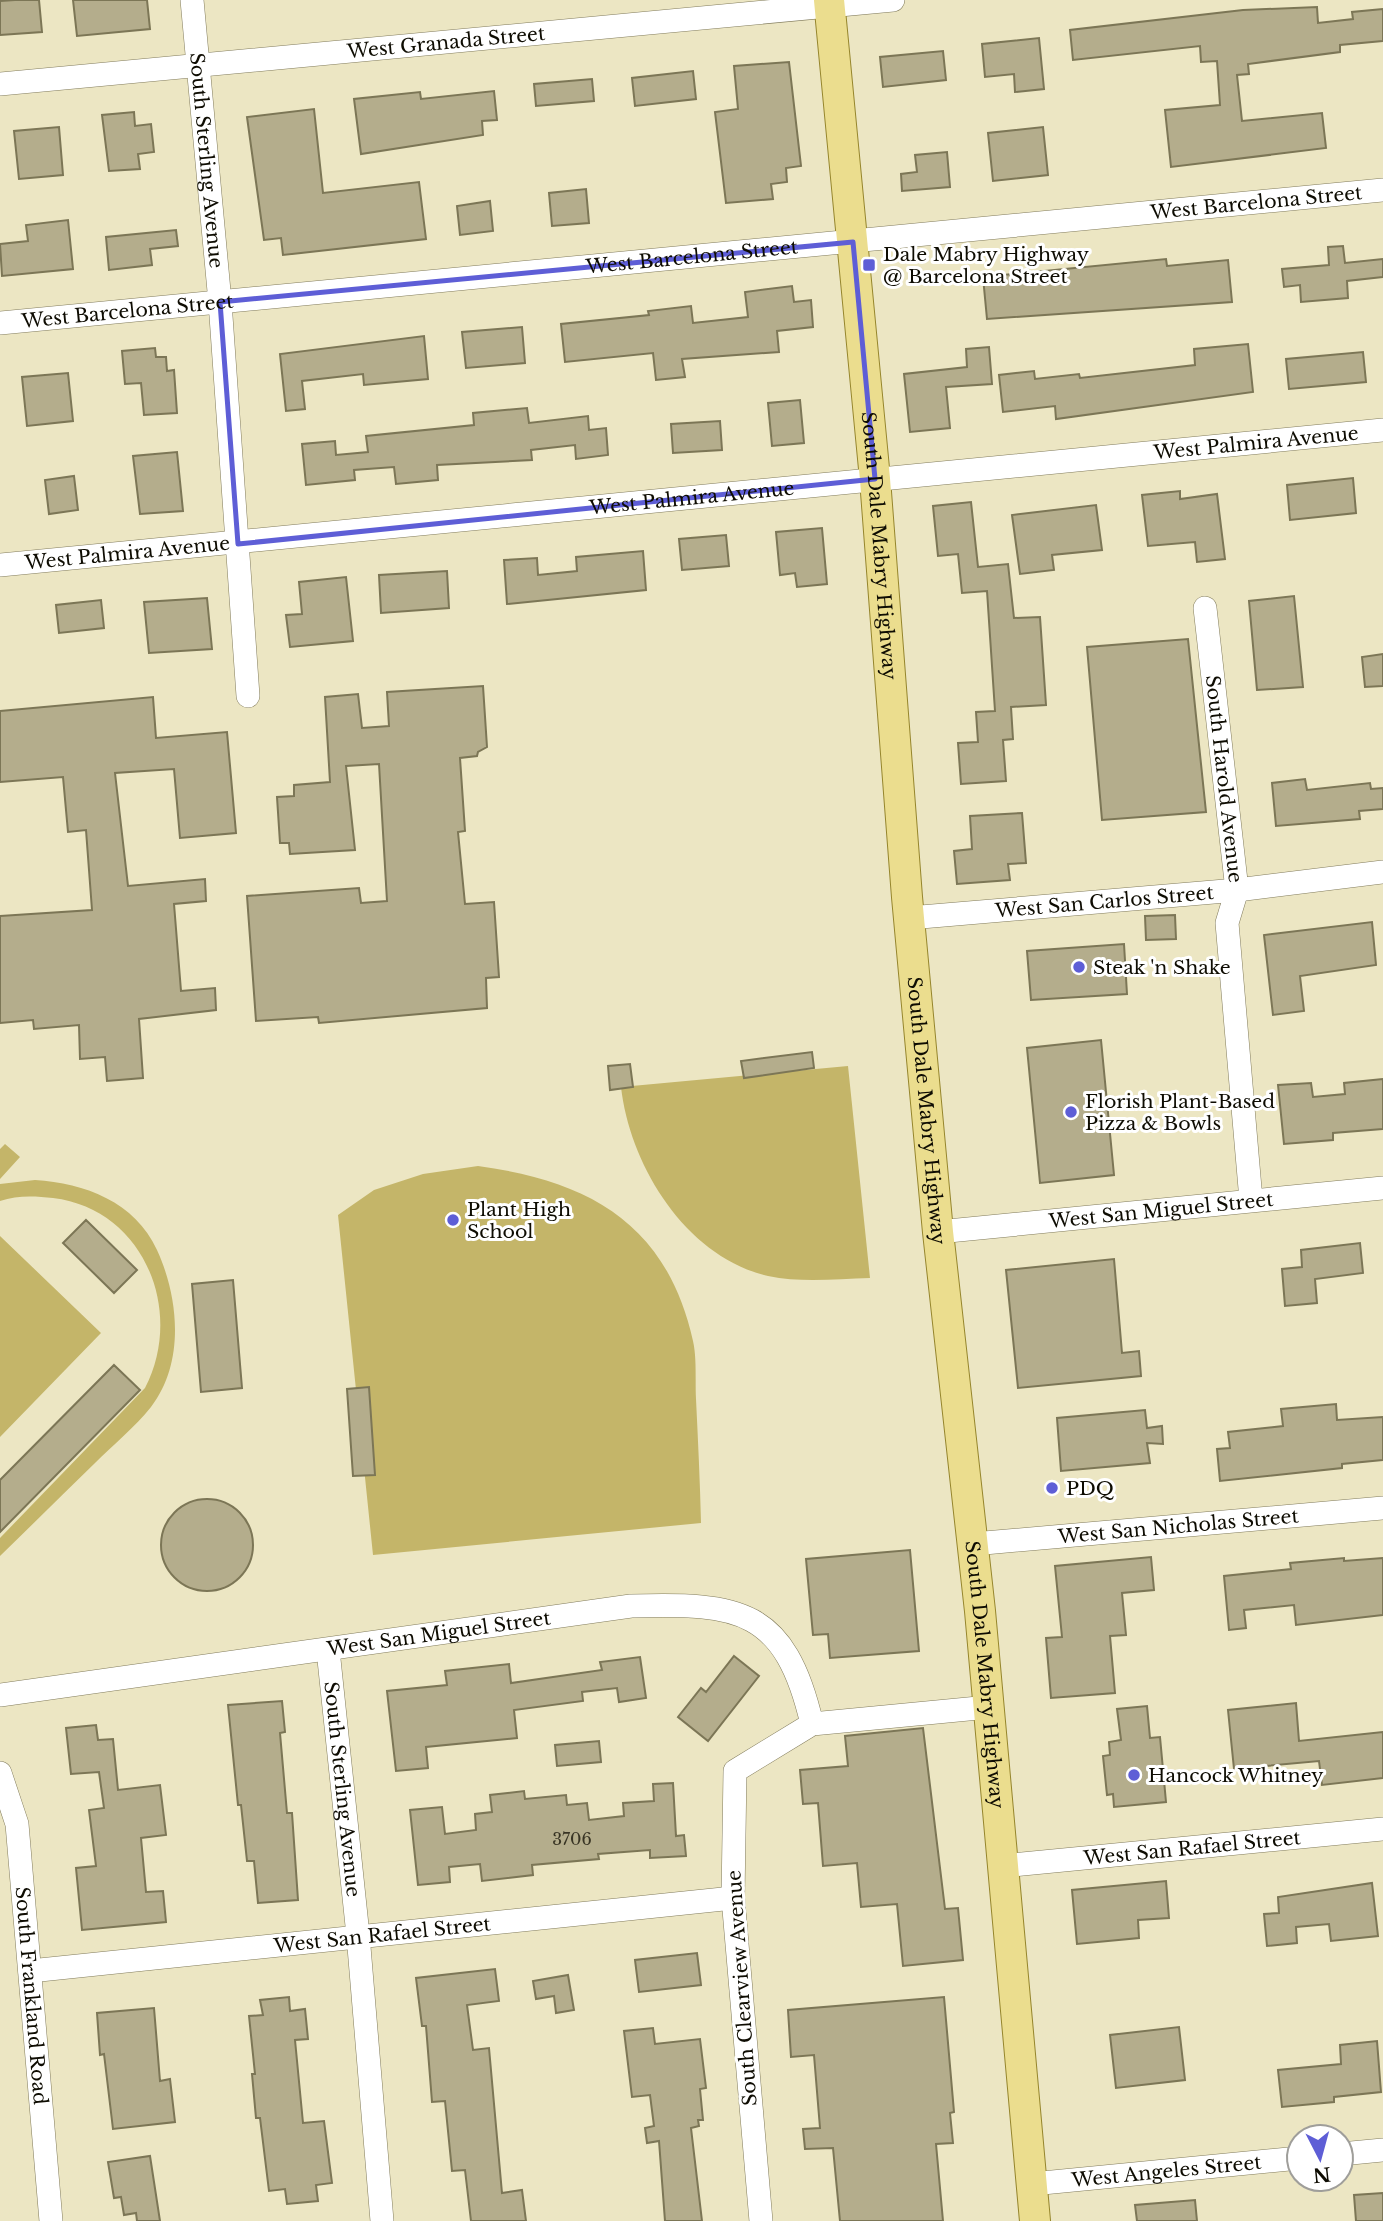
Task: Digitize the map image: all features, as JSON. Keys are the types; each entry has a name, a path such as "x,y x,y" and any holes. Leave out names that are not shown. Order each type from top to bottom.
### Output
{"main road":[{"name":"South Dale Mabry Highway","path":"829,3 876,479 909,918 938,1232 989,1707 1035,2221"}],"street":[{"name":"South Sterling Avenue","path":"192,0 220,302 248,696"},
{"name":"West Granada Street","path":"0,84 829,3 893,0"},
{"name":"West Barcelona Street","path":"0,323 1383,190"},
{"name":"West Palmira Avenue","path":"0,565 238,544 1383,430"},
{"name":"South Harold Avenue","path":"1205,608 1237,890 1227,923 1251,1200"},
{"name":"West San Carlos Street","path":"909,918 1237,890 1383,872"},
{"name":"West San Miguel Street","path":"938,1232 1383,1188"},
{"name":"West San Nicholas Street","path":"973,1544 1383,1508"},
{"name":"West San Miguel Street","path":"0,1695 631,1606 697,1604 740,1613 777,1638 803,1685 812,1724"},
{"name":"South Sterling Avenue","path":"328,1650 358,1935 382,2221"},
{"name":"South Clearview Avenue","path":"761,2221 733,1898 735,1771 812,1724 989,1707"},
{"name":"South Frankland Road","path":"0,1773 17,1824 51,2221"},
{"name":"West San Rafael Street","path":"1002,1866 1383,1829"},
{"name":"West San Rafael Street","path":"30,1971 733,1898"},
{"path":"1355,2153 1383,2150"},
{"name":"West Angeles Street","path":"1032,2184 1285,2159"}],"highlighted area":[{"path":"853,242 875,479 238,544 220,302"}],"shaded area":[{"path":"848,1066 870,1278 806,1280 768,1276 739,1266 712,1250 688,1229 667,1204 650,1177 636,1147 621,1087"},
{"path":"5,1144 20,1157 0,1179 0,1149"},
{"path":"478,1166 555,1183 588,1197 618,1215 643,1238 664,1266 681,1301 693,1341 701,1523 373,1555 338,1215 374,1190 423,1174"},
{"path":"35,1180 72,1185 90,1191 106,1198 136,1219 157,1250 170,1289 174,1309 174,1351 162,1390 151,1407 0,1556 0,1538 145,1388 156,1358 160,1327 157,1297 148,1268 133,1243 111,1222 85,1206 53,1198 26,1196 0,1201 0,1184"},
{"path":"0,1236 101,1333 0,1437"}],"building":[{"path":"39,0 42,32 0,35 0,1"},
{"path":"73,0 147,0 150,29 77,36"},
{"path":"1317,7 1318,23 1353,19 1352,12 1383,9 1383,41 1340,45 1340,52 1248,64 1249,74 1237,75 1242,121 1322,113 1326,148 1171,167 1165,110 1220,105 1217,61 1201,62 1200,46 1073,60 1070,30 1243,10"},
{"path":"1039,38 1044,89 1015,92 1014,74 985,77 982,44"},
{"path":"943,51 946,80 883,87 880,57"},
{"path":"789,62 801,166 786,168 787,182 771,184 773,199 726,203 715,112 738,109 734,66"},
{"path":"693,71 696,99 635,106 632,78"},
{"path":"592,79 594,101 536,106 534,84"},
{"path":"494,91 497,120 482,121 483,135 361,154 354,99 420,92 421,99"},
{"path":"314,109 323,193 419,182 426,239 283,255 281,238 264,240 247,117"},
{"path":"134,112 135,126 151,124 154,152 138,154 140,169 109,171 102,115"},
{"path":"59,127 63,175 19,179 14,131"},
{"path":"1043,127 1048,175 993,181 988,133"},
{"path":"947,152 950,187 902,191 901,174 917,172 915,155"},
{"path":"586,189 589,223 552,226 549,193"},
{"path":"490,201 493,231 460,235 457,206"},
{"path":"68,220 73,269 2,276 0,244 28,241 26,225"},
{"path":"176,230 178,246 150,249 152,265 109,270 106,237"},
{"path":"1343,246 1345,263 1383,259 1383,277 1347,281 1348,298 1301,302 1300,285 1284,287 1282,269 1329,265 1328,247"},
{"path":"1166,259 1167,266 1228,260 1232,302 987,319 983,277"},
{"path":"792,286 794,302 811,300 813,327 777,331 779,352 682,359 685,377 656,380 653,353 565,362 561,324 649,315 648,311 691,306 693,323 748,317 745,292"},
{"path":"522,327 525,363 466,368 462,332"},
{"path":"424,336 428,379 364,385 363,374 302,381 305,409 286,411 280,354"},
{"path":"1248,344 1253,392 1056,419 1055,406 1003,412 999,375 1034,371 1035,379 1079,374 1080,378 1195,365 1194,349"},
{"path":"989,347 992,384 946,387 950,428 910,432 904,374 967,367 966,349"},
{"path":"155,348 156,357 166,357 167,371 174,370 177,413 144,415 141,383 125,384 122,351"},
{"path":"1363,352 1366,382 1289,389 1286,359"},
{"path":"68,373 73,421 27,426 22,377"},
{"path":"800,400 804,443 772,446 768,403"},
{"path":"527,408 529,423 588,416 589,430 606,428 608,455 576,459 575,445 531,450 532,460 437,465 438,480 396,484 394,467 354,470 355,480 306,485 302,444 335,441 336,455 368,452 366,436 474,425 473,413"},
{"path":"720,421 722,450 673,453 671,424"},
{"path":"177,452 183,511 140,514 133,456"},
{"path":"74,476 78,510 49,514 45,480"},
{"path":"1353,478 1356,513 1290,520 1287,485"},
{"path":"1180,491 1180,499 1217,494 1225,559 1197,562 1195,542 1148,546 1142,495"},
{"path":"971,502 978,567 1008,564 1014,618 1040,617 1046,705 1011,707 1013,739 1003,740 1006,781 961,784 958,743 978,742 976,712 995,711 987,591 962,593 958,554 938,556 933,506"},
{"path":"1096,505 1102,550 1052,555 1054,570 1020,574 1012,515"},
{"path":"822,528 827,584 797,587 795,573 780,575 776,532"},
{"path":"726,535 729,566 682,570 679,539"},
{"path":"643,551 646,590 507,604 504,560 537,558 538,575 577,571 576,557"},
{"path":"447,571 449,608 381,613 379,575"},
{"path":"346,577 353,641 290,647 286,615 302,614 299,582"},
{"path":"1294,596 1303,687 1257,690 1249,601"},
{"path":"207,598 212,649 149,653 144,602"},
{"path":"101,600 104,628 59,633 56,605"},
{"path":"1188,639 1206,812 1102,820 1087,647"},
{"path":"1383,654 1383,686 1365,687 1362,657"},
{"path":"483,686 487,747 478,752 477,756 460,758 465,831 458,832 465,904 494,902 499,977 486,978 487,1008 319,1023 318,1017 256,1021 247,896 359,888 361,903 387,901 379,764 346,766 355,850 290,854 289,843 280,843 277,797 294,796 294,785 330,782 325,697 358,694 362,728 389,726 387,692"},
{"path":"153,697 156,738 227,732 236,833 180,838 174,769 115,773 128,886 205,879 206,901 174,904 181,991 215,988 216,1010 139,1019 143,1078 107,1081 105,1057 80,1059 79,1025 34,1029 33,1020 0,1023 0,916 92,910 86,830 68,832 63,777 0,782 0,711"},
{"path":"1305,779 1307,790 1370,783 1371,789 1383,788 1383,809 1359,811 1360,819 1276,826 1272,783"},
{"path":"1022,813 1026,863 1008,864 1010,880 957,884 954,851 972,849 970,816"},
{"path":"1175,915 1176,939 1146,940 1145,916"},
{"path":"1372,922 1376,965 1300,976 1304,1011 1273,1015 1264,935"},
{"path":"1124,944 1127,994 1031,1000 1027,951"},
{"name":"Florish Plant-Based Pizza & Bowls","path":"1101,1040 1114,1175 1040,1183 1027,1048"},
{"path":"812,1052 814,1068 744,1078 741,1061"},
{"path":"630,1064 633,1087 610,1090 608,1066"},
{"path":"1383,1079 1383,1129 1333,1133 1333,1140 1284,1144 1278,1085 1311,1083 1313,1097 1345,1094 1344,1083"},
{"path":"86,1220 137,1270 114,1293 63,1243"},
{"path":"1360,1243 1363,1273 1315,1279 1317,1303 1285,1306 1282,1269 1302,1267 1301,1250"},
{"path":"1114,1259 1122,1353 1139,1351 1141,1376 1018,1388 1006,1270"},
{"path":"233,1280 242,1388 201,1392 192,1284"},
{"path":"114,1365 140,1390 0,1532 0,1480"},
{"path":"369,1387 375,1475 353,1476 347,1389"},
{"path":"1336,1404 1337,1420 1383,1417 1383,1460 1342,1464 1342,1468 1220,1481 1217,1449 1230,1448 1228,1432 1283,1426 1281,1409"},
{"path":"1145,1410 1147,1428 1162,1426 1163,1444 1147,1443 1150,1463 1061,1471 1057,1418"},
{"path":"207,1499 225,1502 240,1512 250,1527 253,1545 250,1563 240,1578 225,1588 207,1591 189,1588 174,1578 164,1563 161,1545 164,1527 174,1512 189,1502"},
{"path":"910,1550 919,1651 830,1658 828,1634 813,1635 806,1559"},
{"path":"1151,1557 1154,1590 1122,1593 1126,1635 1110,1636 1115,1693 1051,1698 1046,1638 1062,1637 1055,1566"},
{"path":"1344,1558 1344,1561 1383,1558 1383,1615 1296,1625 1294,1605 1244,1610 1246,1628 1229,1630 1224,1576 1291,1569 1290,1563"},
{"path":"734,1656 759,1676 708,1741 678,1717 701,1688 706,1692"},
{"path":"640,1657 646,1698 619,1702 617,1688 582,1692 583,1701 514,1710 517,1738 426,1747 428,1768 396,1771 387,1691 447,1685 445,1671 509,1664 511,1683 602,1670 600,1662"},
{"path":"282,1701 285,1732 280,1733 287,1813 292,1813 298,1900 258,1903 254,1861 247,1861 241,1805 238,1805 228,1705"},
{"path":"1296,1703 1299,1741 1383,1732 1383,1778 1322,1785 1319,1761 1234,1769 1228,1710"},
{"name":"Hancock Whitney","path":"1147,1706 1150,1738 1160,1737 1166,1802 1114,1807 1113,1794 1107,1795 1103,1756 1110,1755 1109,1742 1121,1740 1117,1709"},
{"path":"96,1725 98,1740 113,1739 118,1790 160,1785 166,1835 141,1838 146,1892 163,1891 166,1922 82,1930 76,1868 96,1866 89,1810 104,1808 99,1772 71,1774 66,1728"},
{"path":"923,1728 945,1909 958,1908 963,1960 903,1966 897,1904 861,1907 857,1863 823,1866 818,1803 803,1804 800,1770 848,1766 845,1736"},
{"path":"599,1741 601,1762 557,1766 555,1745"},
{"path":"673,1783 676,1836 684,1835 686,1856 650,1858 650,1850 598,1854 599,1859 532,1865 533,1875 482,1881 480,1864 449,1867 450,1882 418,1885 410,1810 442,1807 445,1834 476,1830 475,1814 492,1812 490,1795 524,1791 525,1799 566,1795 567,1805 587,1803 589,1820 624,1816 623,1803 654,1801 653,1784"},
{"path":"1166,1881 1169,1918 1138,1920 1139,1938 1077,1944 1072,1890"},
{"path":"1372,1883 1378,1936 1331,1941 1329,1924 1296,1927 1297,1943 1267,1946 1264,1914 1279,1913 1278,1897"},
{"path":"697,1953 701,1985 639,1992 635,1960"},
{"path":"495,1969 499,2001 467,2005 473,2050 489,2048 502,2193 522,2190 526,2221 471,2221 465,2170 452,2171 445,2101 432,2102 426,2026 422,2026 416,1978"},
{"path":"568,1975 574,2010 556,2013 554,1996 536,1999 533,1981"},
{"path":"289,1997 290,2011 305,2009 308,2039 295,2040 303,2123 324,2121 332,2183 316,2185 318,2201 287,2204 285,2189 269,2191 260,2118 256,2118 249,2016 263,2015 260,2000"},
{"path":"944,1997 954,2112 950,2113 953,2143 936,2144 943,2221 840,2221 833,2148 805,2149 803,2129 820,2128 814,2055 791,2057 788,2010"},
{"path":"154,2008 160,2081 170,2079 175,2122 113,2129 104,2054 100,2055 97,2013"},
{"path":"1179,2027 1185,2080 1116,2088 1110,2035"},
{"path":"653,2028 655,2044 700,2039 706,2088 700,2089 703,2120 698,2120 699,2126 691,2128 702,2221 665,2221 659,2141 647,2143 645,2128 654,2126 650,2095 632,2097 624,2031"},
{"path":"1377,2041 1381,2092 1334,2097 1334,2102 1282,2107 1278,2070 1341,2064 1340,2045"},
{"path":"150,2156 160,2221 137,2221 136,2213 124,2215 121,2197 114,2198 108,2162"},
{"path":"1383,2193 1383,2221 1356,2221 1354,2195"},
{"path":"1195,2200 1197,2221 1137,2221 1135,2205"}],"place":[{"name":"Dale Mabry Highway @ Barcelona Street","path":"869,265"},
{"name":"Steak 'n Shake","path":"1079,967"},
{"name":"Florish Plant-Based Pizza & Bowls","path":"1071,1112"},
{"name":"Plant High School","path":"453,1220"},
{"name":"PDQ","path":"1052,1488"},
{"name":"Hancock Whitney","path":"1134,1775"}]}
